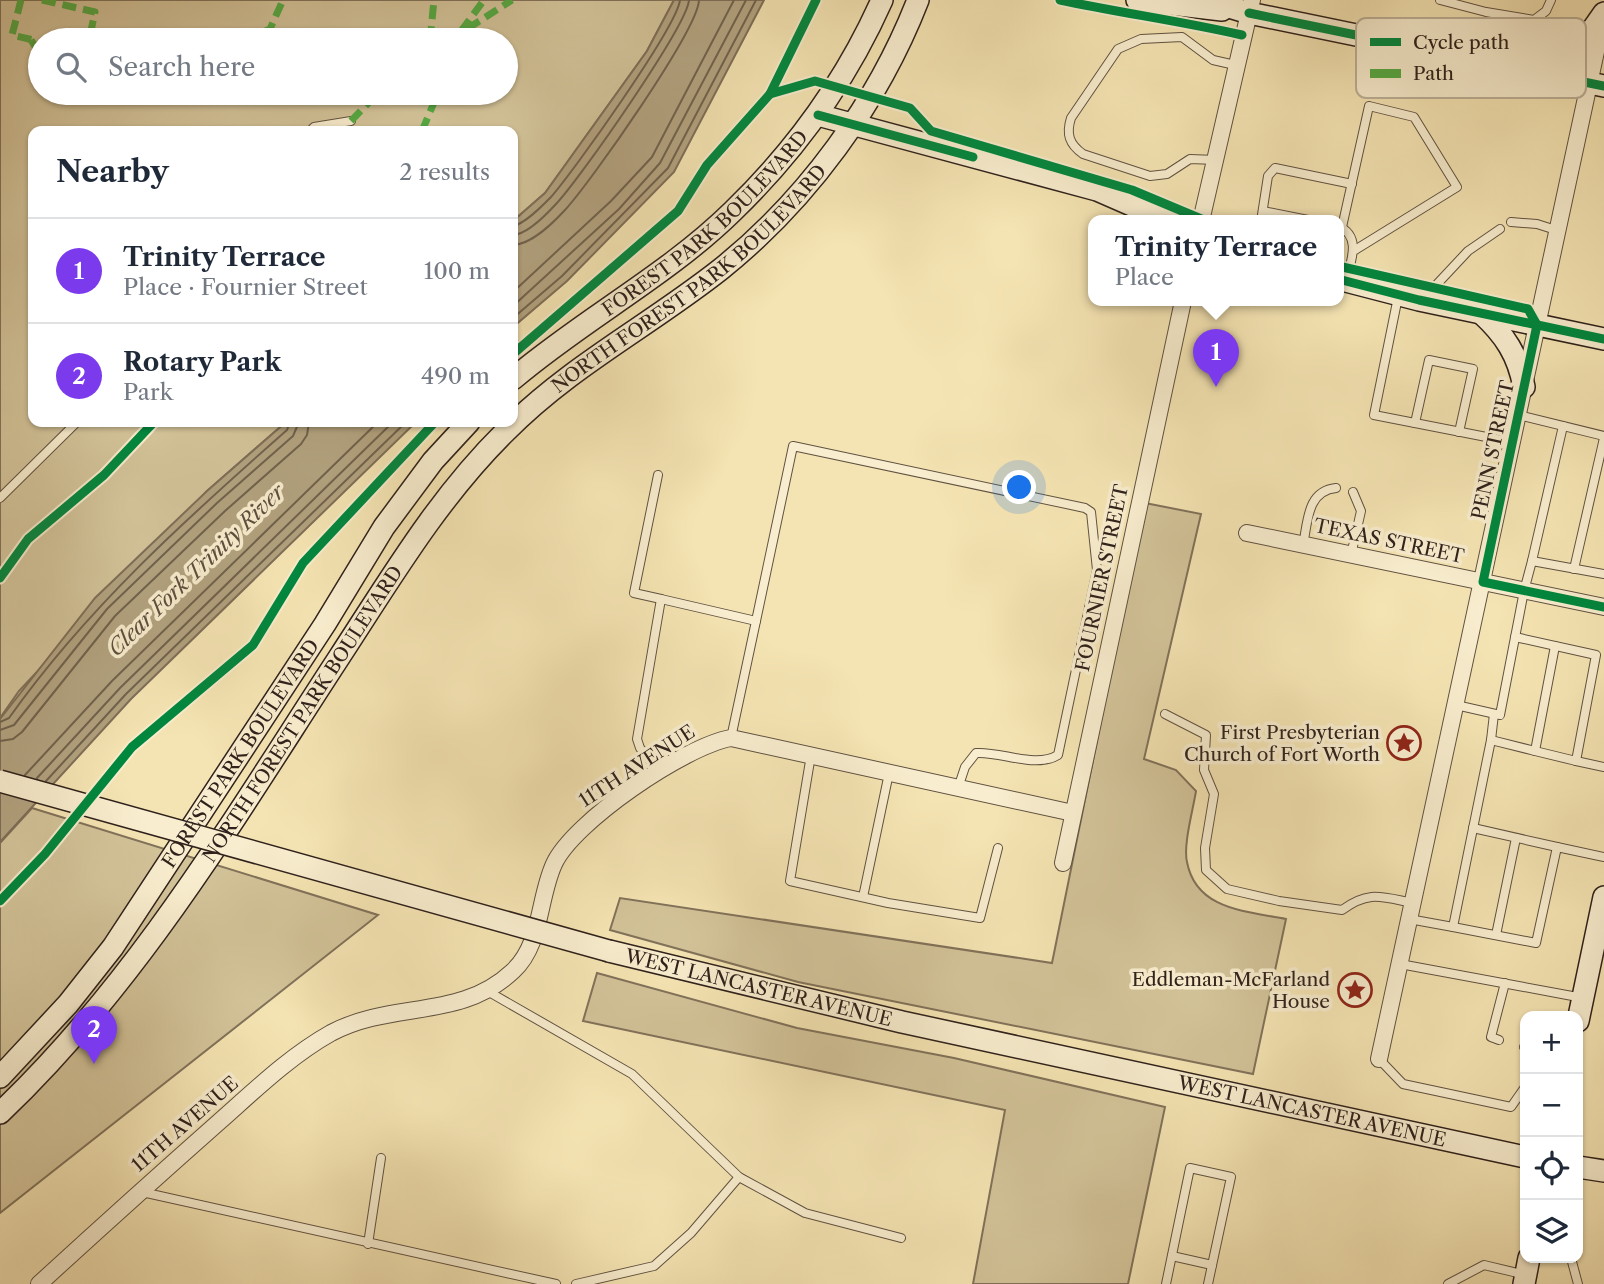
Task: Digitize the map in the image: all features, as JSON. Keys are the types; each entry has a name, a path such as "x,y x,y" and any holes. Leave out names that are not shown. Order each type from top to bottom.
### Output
{"main road":[{"name":"FOREST PARK BOULEVARD","path":"518,375 732,213 789,152 818,115 855,56 882,0"},
{"name":"NORTH FOREST PARK BOULEVARD","path":"518,421 547,392 719,270 794,197 851,124 898,47 918,0"},
{"path":"1206,0 1250,6 1356,30"},
{"path":"1142,1 1250,6"},
{"path":"1586,39 1604,15"},
{"path":"818,115 1097,190 1154,215"},
{"path":"1344,281 1604,339"},
{"path":"1479,312 1498,328 1518,360 1524,387"},
{"name":"FOREST PARK BOULEVARD","path":"0,1077 12,1058 68,1004 113,947 325,624 384,527 433,461 464,427"},
{"name":"NORTH FOREST PARK BOULEVARD","path":"193,880 407,553 464,475 512,427"},
{"name":"WEST LANCASTER AVENUE","path":"0,781 609,951 902,1022 1520,1156"},
{"name":"FOREST PARK BOULEVARD","path":"0,1113 90,1019 146,949 193,880"},
{"path":"1580,1011 1604,897"},
{"path":"1583,1168 1604,1171"}],"street":[{"path":"1202,215 1250,6"},
{"name":"PENN STREET","path":"1379,1059 1536,325 1598,84 1604,15"},
{"name":"FOURNIER STREET","path":"1063,863 1183,306"},
{"name":"TEXAS STREET","path":"1247,533 1604,607"},
{"path":"731,738 1073,813"},
{"name":"11TH AVENUE","path":"39,1284 139,1192 312,1044 356,1021 458,1003 488,992 526,957 548,878 563,849 593,817 702,747 731,738"}],"lane":[{"path":"1440,0 1522,18"},
{"path":"1537,18 1546,11 1551,0"},
{"path":"1216,160 1190,159 1167,174 1150,176 1083,154 1074,148 1067,129 1071,118 1118,49 1141,39 1182,37 1213,60 1235,65"},
{"path":"1343,215 1369,106 1414,117 1457,187 1355,250 1344,275"},
{"path":"320,126 351,121"},
{"path":"1262,215 1268,176 1275,168 1352,184"},
{"path":"1262,211 1282,215"},
{"path":"1511,222 1537,224 1559,231"},
{"path":"1422,300 1468,251 1500,229"},
{"path":"1344,230 1352,237 1355,250"},
{"path":"1399,295 1374,415 1512,442"},
{"path":"1415,423 1429,360 1473,369 1459,432"},
{"path":"1518,415 1604,437 1574,569"},
{"path":"1456,705 1500,715 1524,591 1563,426"},
{"path":"0,498 72,427"},
{"path":"731,738 793,446 1085,508 1091,512 1097,570 1058,755 1051,759 1036,760 976,753 965,767 958,788"},
{"path":"658,475 634,593 756,621"},
{"path":"1303,545 1314,498 1323,489 1336,488"},
{"path":"1351,555 1361,511 1353,492"},
{"path":"1532,561 1604,575"},
{"path":"660,772 640,748 637,739 661,599"},
{"path":"1515,637 1596,655 1576,761"},
{"path":"1535,751 1555,646"},
{"path":"1165,714 1206,734 1204,769 1214,794 1205,848 1206,870 1227,889 1279,901 1342,909 1359,898 1378,895 1453,927 1536,943 1557,847"},
{"path":"1453,927 1494,714"},
{"path":"1491,740 1604,767"},
{"path":"811,755 790,881 980,918 998,848"},
{"path":"863,897 889,773"},
{"path":"1473,828 1604,857"},
{"path":"1496,935 1516,838"},
{"path":"1400,964 1583,998"},
{"path":"1499,1040 1491,1037 1506,984"},
{"path":"488,992 632,1074 739,1177 804,1213 901,1238"},
{"path":"1379,1059 1403,1084 1511,1107 1520,1094"},
{"path":"368,1244 381,1158"},
{"path":"1166,1284 1190,1168 1231,1177 1208,1284"},
{"path":"576,1284 654,1266 691,1233 739,1177"},
{"path":"139,1192 556,1284"},
{"path":"1172,1256 1212,1265"},
{"path":"1572,1263 1578,1284"},
{"path":"1448,1284 1484,1265 1526,1272"}],"shaded area":[{"path":"0,0 674,0 647,51 545,193 518,217 518,126 28,126 28,427 280,427 207,491 19,691 0,718"},
{"path":"1145,503 1201,514 1144,759 1176,770 1196,791 1186,855 1192,878 1201,890 1225,906 1286,919 1253,1074 798,982 610,930 620,898 1052,963"},
{"path":"32,808 378,915 0,1213 0,843"},
{"path":"597,973 797,1028 954,1058 1165,1107 1128,1284 973,1284 1005,1110 583,1021"}],"water":[{"path":"674,0 764,0 674,172 567,281 518,323 518,217 545,193 647,51"},
{"name":"Clear Fork Trinity River","path":"280,427 411,427 131,699 0,842 0,719 95,598 207,491"}],"marked path":[{"path":"21,0 12,35 28,39"},
{"path":"42,0 95,12 92,28"},
{"path":"270,28 283,0"},
{"path":"431,28 434,0"},
{"path":"463,28 484,0"},
{"path":"469,28 512,0"},
{"path":"351,121 366,105"},
{"path":"424,126 433,105"}],"cycle path":[{"path":"518,350 678,211 707,165 770,94 816,0"},
{"path":"1060,0 1242,35"},
{"path":"1249,13 1356,35"},
{"path":"770,94 815,81 910,108 931,131 1132,190 1192,215"},
{"path":"1586,82 1604,86"},
{"path":"818,115 973,157"},
{"path":"1344,267 1528,309 1537,325"},
{"path":"1344,281 1419,300 1604,339"},
{"path":"1537,325 1483,582 1604,607"},
{"path":"0,578 28,539 104,475 149,427"},
{"path":"0,901 45,854 132,747 253,645 303,563 430,427"}],"place":[{"name":"Trinity Terrace","path":"1216,387"},
{"name":"First Presbyterian Church of Fort Worth","path":"1404,743"},
{"name":"Eddleman-McFarland House","path":"1355,990"},
{"name":"Rotary Park","path":"94,1064"}]}
